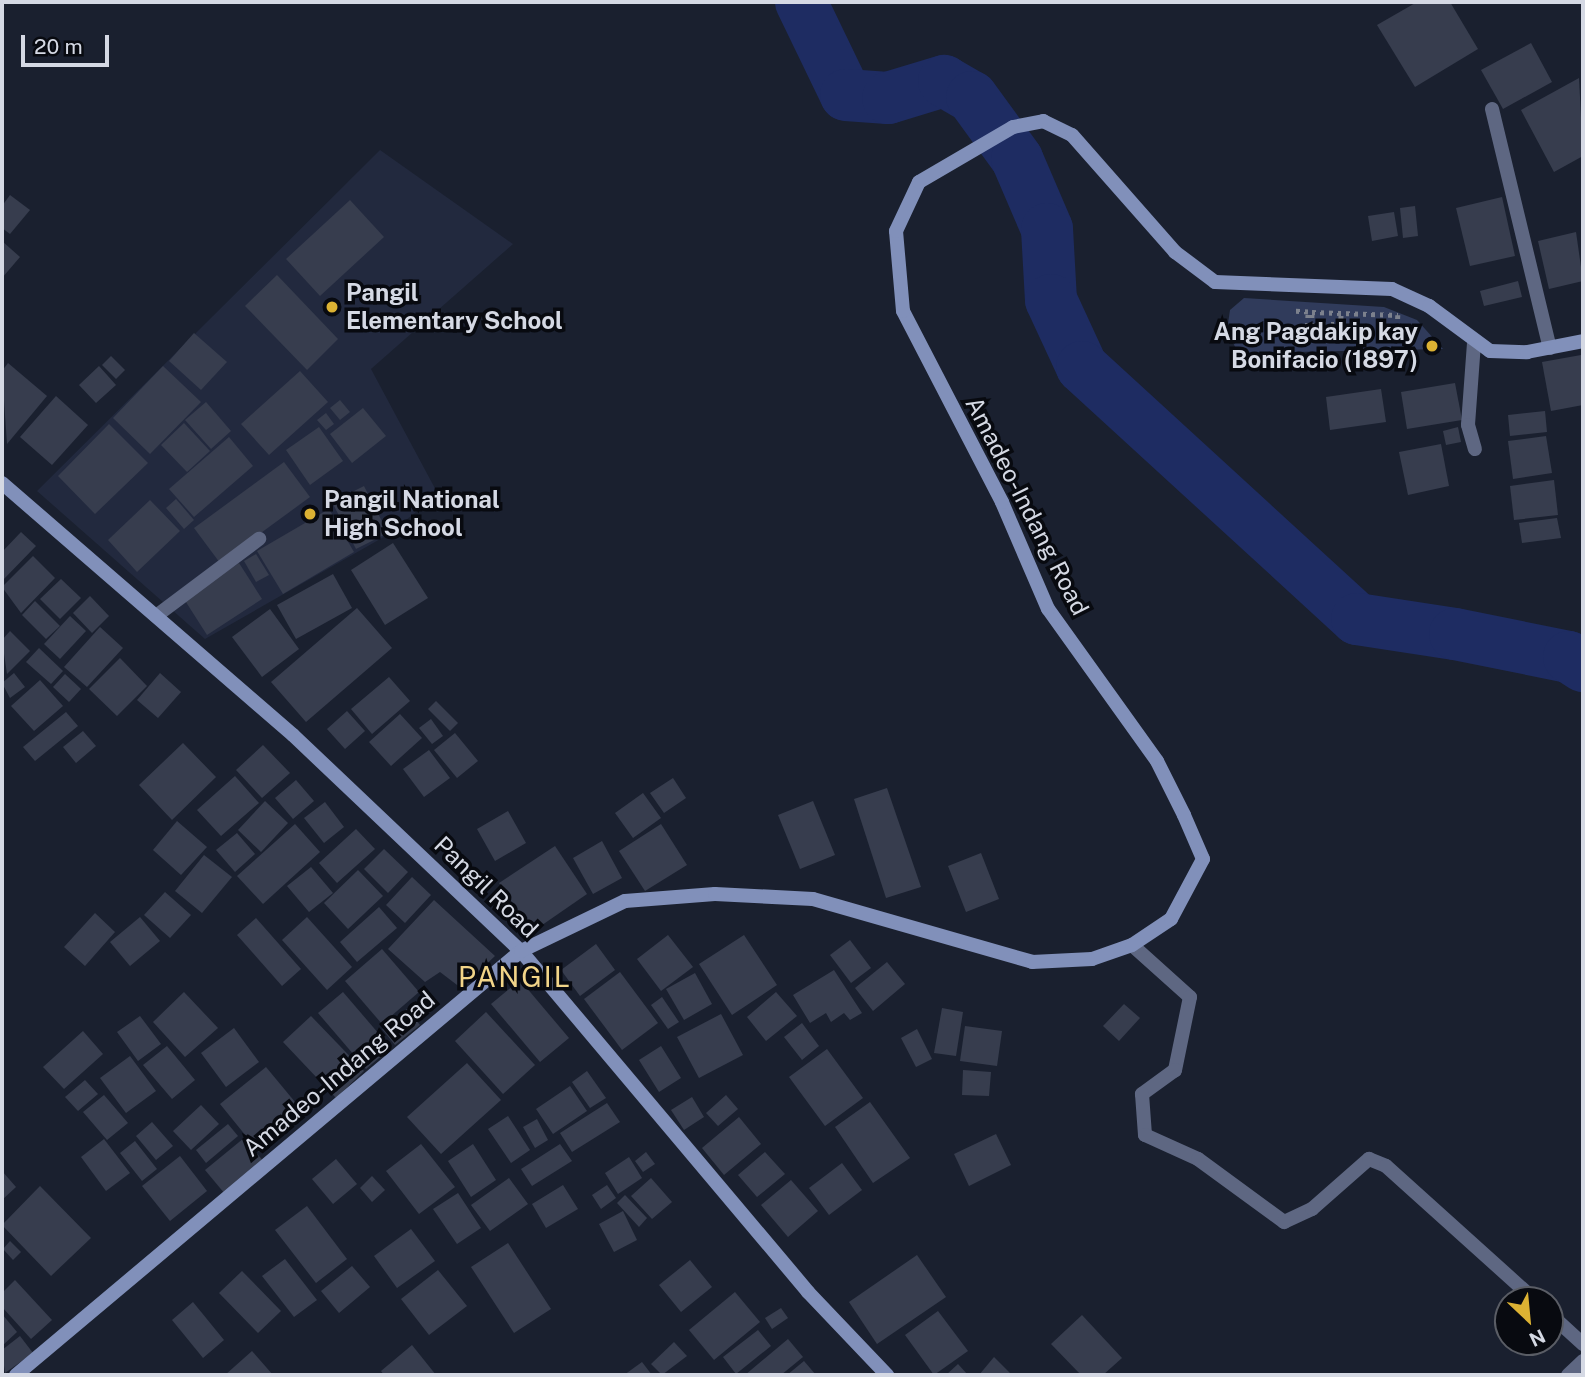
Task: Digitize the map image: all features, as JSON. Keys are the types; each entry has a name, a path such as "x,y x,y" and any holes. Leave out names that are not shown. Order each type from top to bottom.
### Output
{"main road":[{"name":"Amadeo-Indang Road","path":"16,1375 521,951 625,901 715,894 813,899 1032,962 1092,959 1132,945 1171,919 1203,859 1157,761 1048,609 1002,502 902,311 896,231 919,182 1013,127 1043,121 1072,135 1175,252 1208,279 1392,289 1429,306 1474,343 1507,352 1550,348 1583,341"},
{"name":"Pangil Road","path":"2,483 156,616 521,951 807,1292 887,1375"}],"street":[{"path":"1492,109 1550,348"},
{"path":"1474,343 1468,425 1475,449"},
{"path":"156,616 259,540"},
{"path":"1132,945 1190,997 1175,1070 1142,1094 1145,1135 1198,1158 1284,1222 1312,1209 1369,1159 1377,1163 1519,1286"},
{"path":"1564,1327 1583,1344"},
{"path":"1568,1375 1583,1361"}],"path":[{"path":"1292,311 1308,312 1307,335 1292,335"},
{"path":"1312,312 1398,314 1398,327 1397,338 1311,335 1312,312"},
{"path":"1340,336 1341,313"},
{"path":"1322,324 1341,324"},
{"path":"1398,327 1416,333"}],"shaded area":[{"name":"Pangil Elementary School","path":"380,150 513,244 371,369 438,494 389,534 205,639 37,491"},
{"path":"1244,298 1384,307 1417,320 1443,349 1238,353 1227,330 1230,310"}],"building":[{"path":"1417,2 1450,2 1478,49 1415,87 1377,25"},
{"path":"1531,43 1552,82 1503,109 1481,70"},
{"path":"1579,78 1583,156 1554,172 1521,110"},
{"path":"10,195 30,210 10,234 2,228 2,206"},
{"path":"1502,197 1515,256 1470,266 1456,208"},
{"path":"350,200 384,237 320,296 286,259"},
{"path":"1415,206 1418,236 1403,238 1400,208"},
{"path":"1394,212 1398,236 1372,241 1368,216"},
{"path":"1576,232 1583,281 1549,289 1538,241"},
{"path":"2,241 20,257 2,278"},
{"path":"277,275 338,339 307,370 245,306"},
{"path":"1518,281 1522,297 1484,306 1480,291"},
{"path":"194,333 227,362 201,390 169,361"},
{"path":"1581,355 1583,405 1551,411 1542,362"},
{"path":"111,356 125,370 116,379 102,365"},
{"path":"8,363 47,396 7,444 2,371"},
{"path":"99,366 116,385 96,403 79,385"},
{"path":"163,366 201,402 150,454 113,418"},
{"path":"300,371 328,402 269,455 241,424"},
{"path":"1455,383 1462,420 1407,429 1401,392"},
{"path":"1381,389 1386,422 1330,430 1326,397"},
{"path":"56,396 88,425 52,465 20,437"},
{"path":"340,400 350,412 340,420 330,408"},
{"path":"206,402 231,431 211,449 185,420"},
{"path":"363,408 386,436 352,463 330,434"},
{"path":"1545,411 1547,432 1510,436 1508,415"},
{"path":"326,413 334,424 326,430 317,420"},
{"path":"184,423 210,451 187,472 161,445"},
{"path":"109,424 148,463 95,514 58,476"},
{"path":"319,427 343,461 310,485 286,450"},
{"path":"1458,427 1461,442 1446,445 1443,431"},
{"path":"1546,436 1552,473 1513,479 1508,441"},
{"path":"229,437 253,466 194,517 169,489"},
{"path":"1441,444 1449,486 1408,495 1399,452"},
{"path":"284,462 310,497 220,563 194,528"},
{"path":"1554,480 1558,515 1514,520 1510,486"},
{"path":"364,486 388,533 356,549 332,502"},
{"path":"176,499 194,520 184,529 166,508"},
{"path":"150,500 180,531 137,572 108,540"},
{"path":"329,509 354,552 283,594 257,551"},
{"path":"1557,518 1561,538 1522,543 1519,523"},
{"path":"21,532 36,546 2,581 2,552"},
{"path":"393,543 428,598 385,625 351,570"},
{"path":"256,554 269,575 256,582 244,561"},
{"path":"33,556 55,578 21,613 2,587"},
{"path":"239,563 262,599 207,635 184,599"},
{"path":"333,574 352,608 296,639 277,605"},
{"path":"61,579 81,598 60,619 40,599"},
{"path":"90,596 109,616 92,633 73,613"},
{"path":"35,601 60,626 46,639 22,615"},
{"path":"357,608 392,648 306,722 271,682"},
{"path":"270,609 299,649 262,677 232,637"},
{"path":"70,616 86,631 60,659 44,644"},
{"path":"100,627 123,648 87,687 64,667"},
{"path":"10,631 30,651 7,674 2,640"},
{"path":"39,648 63,671 51,684 26,662"},
{"path":"120,658 147,686 117,716 89,689"},
{"path":"14,673 25,687 10,698 2,683"},
{"path":"160,673 181,692 158,718 137,700"},
{"path":"65,674 81,689 69,702 53,687"},
{"path":"389,677 410,701 372,734 351,709"},
{"path":"40,680 63,706 34,731 11,706"},
{"path":"436,701 458,723 450,731 428,709"},
{"path":"347,711 365,731 345,749 327,729"},
{"path":"66,712 78,726 35,761 23,747"},
{"path":"400,714 422,738 391,766 369,742"},
{"path":"431,719 443,736 432,744 419,728"},
{"path":"83,731 96,746 76,763 63,747"},
{"path":"455,733 478,761 457,778 434,750"},
{"path":"183,743 216,777 172,820 139,785"},
{"path":"263,745 290,773 262,798 236,770"},
{"path":"429,750 450,778 424,797 403,769"},
{"path":"235,776 259,803 221,836 197,810"},
{"path":"673,778 686,798 664,813 650,793"},
{"path":"296,780 314,801 293,819 275,798"},
{"path":"887,788 921,887 886,898 854,799"},
{"path":"643,793 661,818 633,838 615,813"},
{"path":"265,801 288,823 261,852 238,830"},
{"path":"813,801 835,855 800,869 778,815"},
{"path":"325,802 344,827 324,843 304,818"},
{"path":"508,811 526,843 495,861 477,829"},
{"path":"177,821 207,847 181,875 153,850"},
{"path":"295,824 320,852 263,904 237,876"},
{"path":"661,824 687,865 645,891 619,851"},
{"path":"356,829 375,849 337,883 319,863"},
{"path":"237,833 255,854 235,872 216,850"},
{"path":"602,841 622,878 593,894 573,858"},
{"path":"555,846 587,894 532,932 499,883"},
{"path":"384,849 408,872 388,893 364,869"},
{"path":"981,853 999,899 966,912 948,866"},
{"path":"204,855 232,877 202,913 175,891"},
{"path":"311,867 333,893 309,912 287,886"},
{"path":"358,870 383,896 348,929 324,903"},
{"path":"412,877 431,895 405,923 386,905"},
{"path":"165,892 191,915 170,938 144,915"},
{"path":"434,900 495,956 461,988 440,972 425,982 388,949"},
{"path":"379,907 397,928 357,962 340,942"},
{"path":"95,913 115,932 85,966 64,947"},
{"path":"140,917 160,941 130,966 110,942"},
{"path":"307,917 352,967 327,990 282,940"},
{"path":"256,918 301,969 282,986 237,935"},
{"path":"668,935 693,967 661,991 637,959"},
{"path":"744,935 777,985 732,1015 699,964"},
{"path":"850,940 871,968 851,983 830,955"},
{"path":"596,944 615,970 580,996 561,970"},
{"path":"382,949 419,992 382,1024 345,981"},
{"path":"887,962 905,984 873,1011 855,988"},
{"path":"834,970 862,1013 850,1020 844,1013 831,1022 826,1013 810,1023 793,995"},
{"path":"620,972 658,1023 622,1050 584,999"},
{"path":"695,973 712,1004 684,1020 666,989"},
{"path":"520,980 569,1038 540,1062 491,1004"},
{"path":"184,992 218,1028 185,1057 153,1022"},
{"path":"343,992 391,1048 366,1069 318,1013"},
{"path":"776,992 797,1016 766,1041 747,1017"},
{"path":"662,997 679,1022 668,1029 651,1005"},
{"path":"1124,1004 1140,1018 1119,1041 1103,1026"},
{"path":"942,1008 963,1012 956,1056 934,1053"},
{"path":"407,1009 420,1025 395,1045 382,1029"},
{"path":"486,1012 535,1065 503,1094 455,1041"},
{"path":"721,1014 743,1055 699,1078 677,1037"},
{"path":"140,1016 161,1044 138,1061 117,1032"},
{"path":"311,1016 364,1071 336,1098 283,1042"},
{"path":"802,1023 819,1046 802,1060 784,1037"},
{"path":"965,1026 1002,1031 997,1066 960,1061"},
{"path":"234,1028 259,1062 226,1087 201,1053"},
{"path":"917,1029 932,1059 916,1067 901,1038"},
{"path":"83,1031 103,1054 64,1089 43,1067"},
{"path":"167,1046 195,1080 172,1099 143,1065"},
{"path":"661,1046 681,1078 659,1092 639,1060"},
{"path":"827,1049 863,1098 825,1126 789,1077"},
{"path":"130,1056 156,1091 126,1113 100,1078"},
{"path":"467,1063 501,1100 441,1154 407,1117"},
{"path":"266,1067 305,1114 259,1152 220,1104"},
{"path":"963,1070 991,1072 989,1096 962,1095"},
{"path":"587,1071 606,1098 590,1108 572,1082"},
{"path":"85,1080 98,1094 78,1111 65,1097"},
{"path":"570,1086 587,1111 553,1134 536,1109"},
{"path":"104,1095 128,1123 107,1140 83,1112"},
{"path":"726,1095 738,1109 718,1126 706,1113"},
{"path":"692,1097 704,1117 684,1130 671,1110"},
{"path":"870,1102 910,1158 873,1183 835,1127"},
{"path":"607,1103 620,1122 572,1152 560,1133"},
{"path":"201,1105 219,1124 191,1150 173,1131"},
{"path":"508,1116 530,1150 511,1163 488,1129"},
{"path":"739,1117 761,1144 724,1175 702,1148"},
{"path":"537,1119 548,1140 535,1148 523,1127"},
{"path":"152,1122 173,1146 156,1160 136,1136"},
{"path":"228,1124 238,1136 206,1163 196,1150"},
{"path":"996,1134 1011,1165 969,1186 954,1154"},
{"path":"244,1138 264,1162 225,1194 205,1170"},
{"path":"104,1139 130,1173 106,1191 81,1157"},
{"path":"135,1141 157,1169 142,1181 120,1153"},
{"path":"421,1144 455,1187 419,1214 386,1171"},
{"path":"473,1144 496,1180 471,1197 448,1161"},
{"path":"560,1144 572,1161 532,1186 521,1169"},
{"path":"646,1152 655,1164 643,1172 635,1161"},
{"path":"765,1152 785,1174 757,1197 738,1175"},
{"path":"180,1156 207,1191 170,1221 142,1186"},
{"path":"629,1157 642,1178 618,1194 605,1173"},
{"path":"336,1159 357,1184 333,1204 312,1179"},
{"path":"842,1163 862,1190 829,1215 809,1188"},
{"path":"2,1171 16,1187 2,1200"},
{"path":"372,1176 385,1190 372,1202 360,1188"},
{"path":"509,1178 528,1204 490,1231 471,1205"},
{"path":"651,1178 672,1202 652,1219 631,1196"},
{"path":"791,1180 818,1211 788,1237 761,1205"},
{"path":"563,1185 578,1209 546,1228 532,1204"},
{"path":"607,1185 616,1198 601,1209 592,1195"},
{"path":"40,1186 91,1238 51,1276 2,1225"},
{"path":"458,1193 481,1228 457,1244 433,1209"},
{"path":"625,1195 647,1218 639,1227 617,1203"},
{"path":"307,1206 347,1259 316,1283 275,1230"},
{"path":"623,1211 637,1240 614,1252 599,1224"},
{"path":"411,1229 435,1261 397,1288 374,1256"},
{"path":"10,1241 21,1252 13,1260 3,1249"},
{"path":"508,1243 551,1309 514,1333 471,1267"},
{"path":"917,1255 946,1297 877,1344 849,1302"},
{"path":"285,1259 317,1300 294,1317 262,1276"},
{"path":"690,1260 712,1287 681,1312 659,1285"},
{"path":"352,1266 370,1287 339,1313 321,1291"},
{"path":"438,1270 467,1306 429,1335 401,1299"},
{"path":"242,1271 281,1311 258,1333 219,1293"},
{"path":"15,1280 52,1320 31,1339 2,1307 2,1293"},
{"path":"735,1292 760,1322 714,1360 689,1330"},
{"path":"193,1302 224,1340 203,1358 172,1320"},
{"path":"781,1308 788,1318 772,1329 765,1318"},
{"path":"938,1311 968,1351 934,1375 905,1335"},
{"path":"2,1314 17,1332 2,1346"},
{"path":"1082,1315 1122,1358 1103,1375 1081,1375 1051,1344"},
{"path":"758,1330 771,1346 736,1374 723,1357"},
{"path":"20,1336 33,1353 5,1373 2,1350"},
{"path":"788,1339 803,1357 781,1375 745,1375"},
{"path":"674,1342 687,1356 662,1375 651,1364"},
{"path":"412,1345 436,1375 384,1375 381,1371"},
{"path":"252,1351 273,1375 225,1375"},
{"path":"994,1357 1012,1375 979,1375"},
{"path":"804,1361 816,1375 787,1375"},
{"path":"642,1362 652,1375 624,1375"},
{"path":"958,1364 968,1375 946,1375"}],"waterway":[{"path":"801,2 846,95 888,98 944,81 972,97 1017,159 1047,229 1051,300 1082,367 1357,619 1455,634 1569,657 1583,666"}],"place":[{"name":"Pangil Elementary School","path":"332,307"},
{"name":"Ang Pagdakip kay Bonifacio (1897)","path":"1432,346"},
{"name":"Pangil National High School","path":"310,514"}],"district":[{"name":"PANGIL","path":"515,977"}]}
